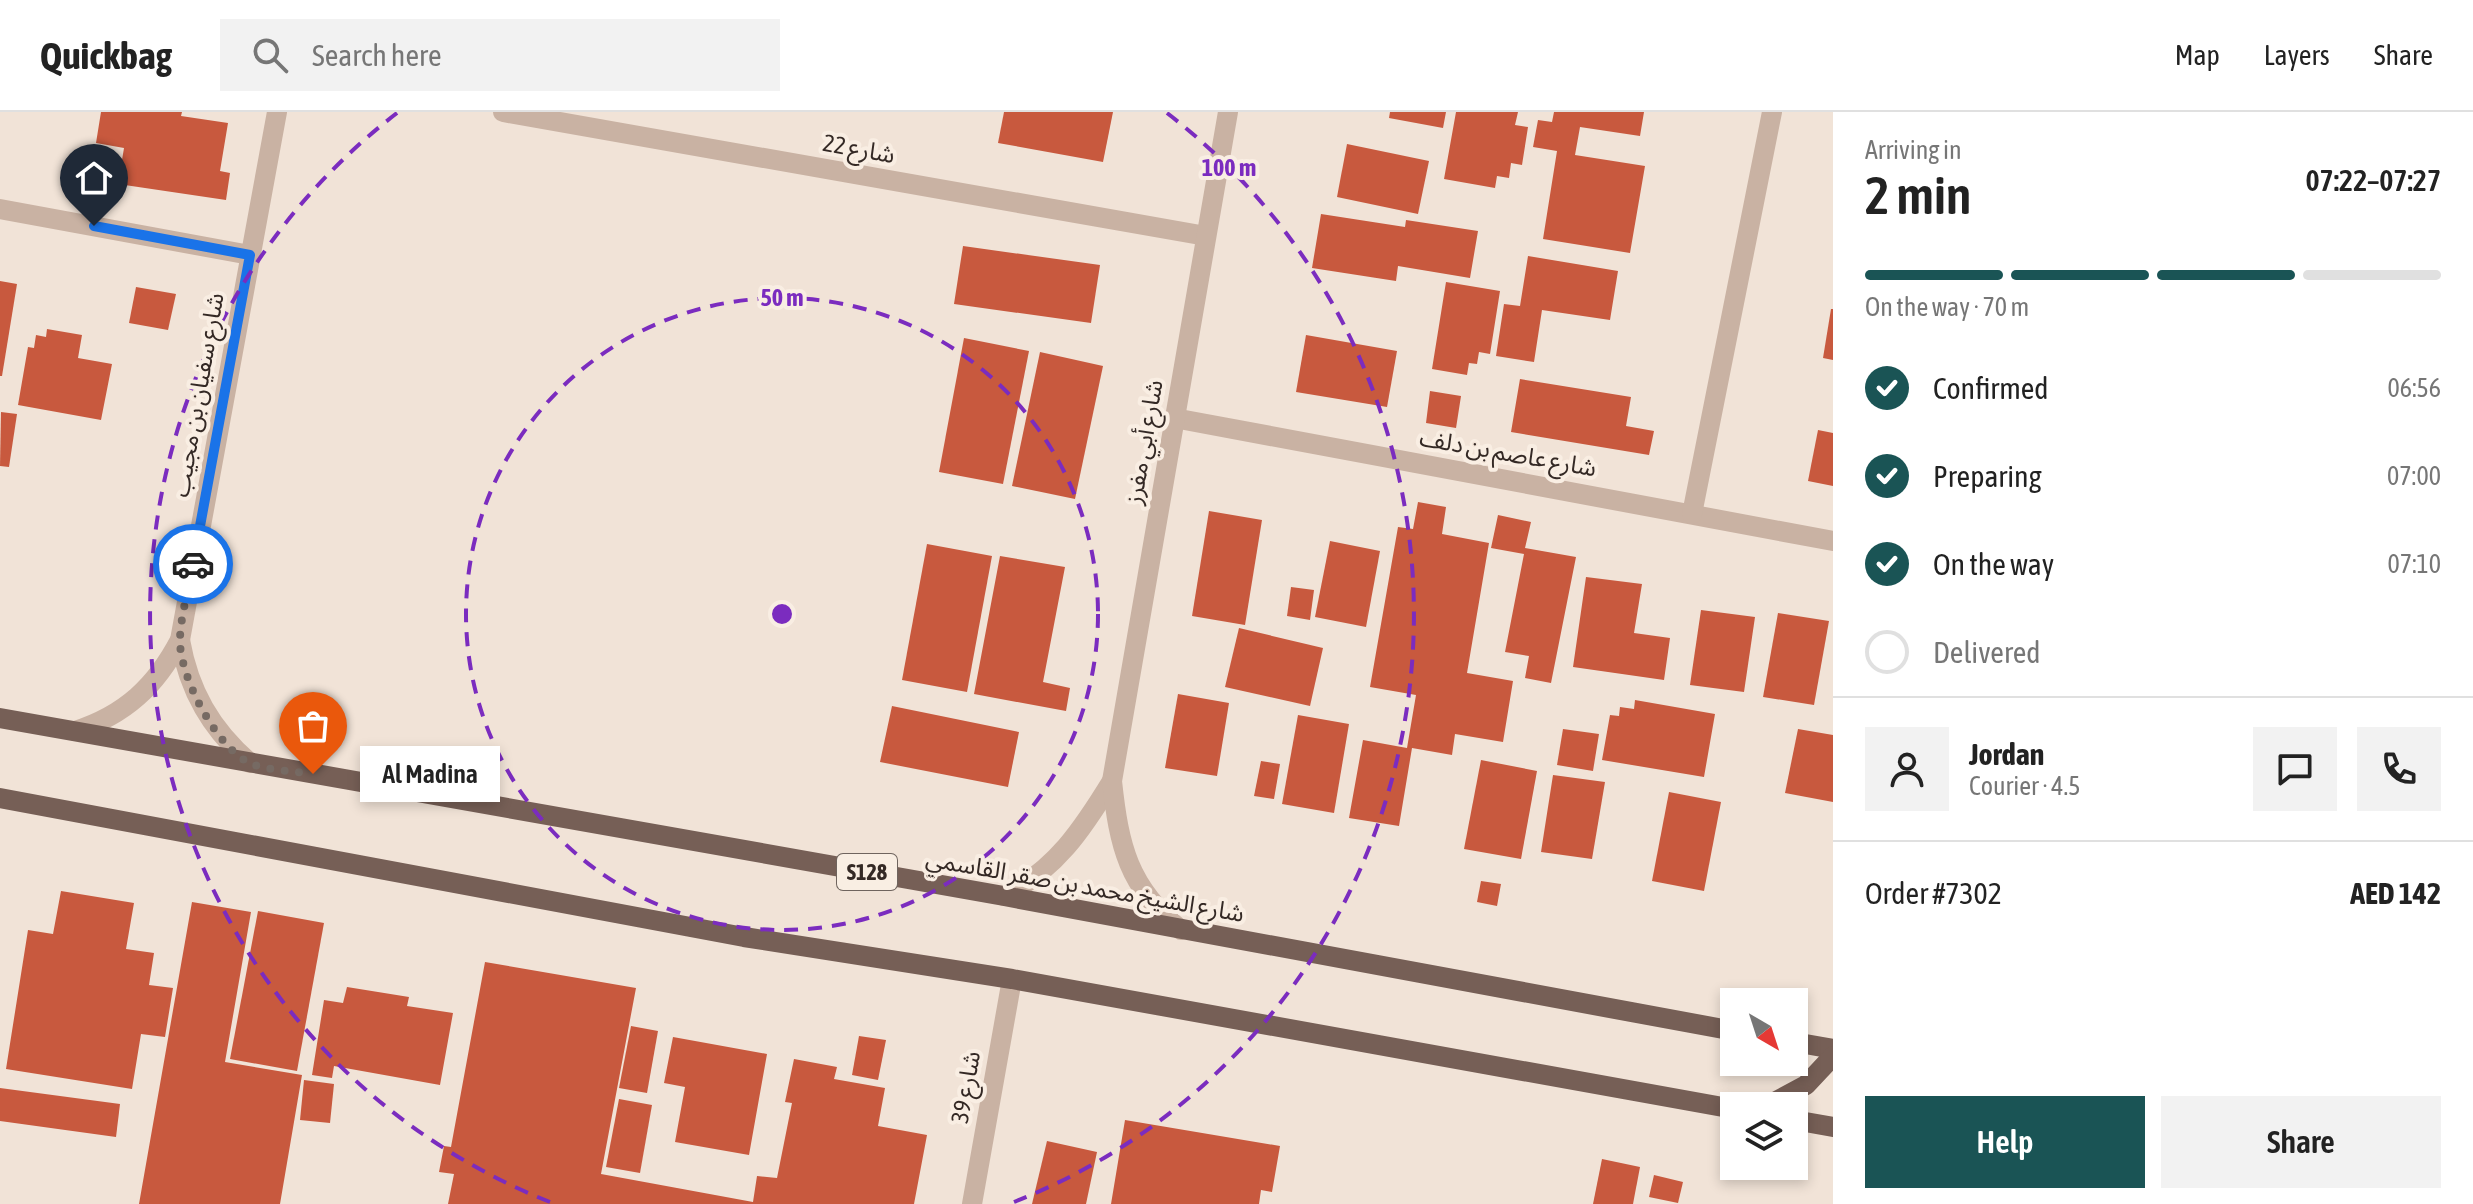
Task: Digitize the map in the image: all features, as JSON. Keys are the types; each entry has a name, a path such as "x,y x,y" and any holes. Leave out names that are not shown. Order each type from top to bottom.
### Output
{"main road":[{"name":"شارع الشيخ محمد بن صقر القاسمي","path":"0,718 1004,896 1720,1028"},
{"path":"0,798 744,937 1012,979 1720,1106"},
{"path":"1808,1045 1833,1049"},
{"path":"1793,1092 1806,1085 1833,1056"},
{"path":"1808,1123 1833,1127"}],"street":[{"name":"شارع سفيان بن مجيب","path":"75,731 119,713 139,698 156,681 180,640 277,112"},
{"name":"شارع 22","path":"503,112 1206,236"},
{"name":"شارع أبي مفرز","path":"1181,930 1151,902 1129,868 1117,829 1112,781 1228,112"},
{"path":"1692,514 1772,112"},
{"path":"0,209 250,255"},
{"name":"شارع عاصم بن دلف","path":"1174,418 1833,541"},
{"name":"شارع سفيان بن مجيب","path":"180,640 192,687 202,709 216,729 250,763"},
{"name":"شارع أبي مفرز","path":"1004,896 1044,872 1061,856 1112,781"},
{"name":"شارع 39","path":"972,1204 1012,979"}],"building":[{"path":"101,112 182,112 181,116 228,123 220,171 230,173 226,200 118,184 124,148 96,143"},
{"path":"1004,112 1113,112 1103,162 998,143"},
{"path":"1390,112 1446,112 1443,128 1389,118"},
{"path":"1456,112 1518,112 1515,125 1528,127 1522,165 1511,163 1509,178 1497,176 1495,188 1444,179"},
{"path":"1554,112 1644,112 1640,136 1580,127 1575,155 1645,166 1630,253 1543,239 1557,151 1533,147 1538,120 1552,122"},
{"path":"1347,144 1429,161 1418,214 1337,197"},
{"path":"1321,214 1405,227 1406,220 1478,231 1470,278 1398,266 1396,281 1312,268"},
{"path":"963,246 1100,265 1091,323 954,304"},
{"path":"1528,256 1618,271 1610,320 1542,310 1534,362 1496,356 1504,304 1520,306"},
{"path":"0,281 17,284 2,376 0,376"},
{"path":"1446,282 1500,291 1490,354 1479,352 1477,364 1469,363 1467,375 1432,369"},
{"path":"136,287 176,294 168,330 129,323"},
{"path":"1833,309 1833,360 1823,358"},
{"path":"47,329 82,335 78,358 112,364 101,420 18,405 28,347 34,348 36,335 46,337"},
{"path":"1306,335 1397,351 1387,407 1296,392"},
{"path":"964,338 1029,351 1003,484 939,472"},
{"path":"1040,352 1103,366 1075,499 1012,486"},
{"path":"1520,379 1631,397 1626,426 1654,431 1649,455 1511,432"},
{"path":"1430,391 1461,396 1456,428 1426,423"},
{"path":"1,412 17,414 9,467 0,466"},
{"path":"1818,430 1833,433 1833,486 1808,481"},
{"path":"1418,502 1446,507 1442,534 1489,543 1467,673 1513,681 1503,742 1455,734 1452,755 1412,748 1399,826 1349,818 1363,740 1407,748 1416,695 1370,687 1398,527 1413,529"},
{"path":"1209,511 1262,520 1245,625 1192,616"},
{"path":"1498,515 1531,522 1525,548 1576,557 1551,683 1525,678 1529,656 1505,652 1524,554 1491,548"},
{"path":"1330,541 1380,551 1366,627 1315,617"},
{"path":"927,544 992,556 967,692 902,680"},
{"path":"1000,556 1065,567 1043,682 1070,688 1066,711 974,694"},
{"path":"1586,577 1642,584 1634,633 1670,638 1664,680 1573,667"},
{"path":"1291,587 1314,590 1310,620 1287,616"},
{"path":"1701,610 1755,617 1744,692 1690,685"},
{"path":"1778,613 1829,621 1814,705 1763,697"},
{"path":"1239,628 1323,648 1310,706 1225,687"},
{"path":"1178,694 1229,703 1217,776 1165,768"},
{"path":"1635,700 1715,714 1704,777 1602,760 1610,715 1619,716 1620,707 1634,709"},
{"path":"892,706 1019,732 1008,787 880,762"},
{"path":"1298,715 1349,724 1334,813 1282,804"},
{"path":"1563,729 1599,734 1593,771 1557,765"},
{"path":"1798,729 1833,735 1833,802 1785,793"},
{"path":"1481,760 1537,771 1521,859 1464,849"},
{"path":"1261,761 1280,764 1274,799 1254,796"},
{"path":"1553,775 1605,782 1592,859 1541,852"},
{"path":"1669,792 1721,802 1704,891 1652,881"},
{"path":"1481,881 1501,884 1497,906 1477,902"},
{"path":"61,891 134,903 126,949 154,953 149,985 173,988 165,1037 141,1034 132,1089 6,1069 28,930 53,934"},
{"path":"192,902 251,912 225,1062 302,1075 280,1204 139,1204"},
{"path":"258,911 324,923 297,1071 230,1059"},
{"path":"485,962 636,988 601,1174 753,1202 757,1176 777,1178 792,1103 785,1102 794,1059 837,1067 834,1079 885,1088 878,1126 927,1135 914,1204 448,1204 454,1174 439,1172 444,1146 451,1147"},
{"path":"347,987 409,997 407,1006 453,1013 440,1085 334,1066 332,1078 312,1075 324,1000 343,1003"},
{"path":"631,1026 658,1031 647,1093 619,1088"},
{"path":"859,1036 886,1040 878,1080 852,1075"},
{"path":"673,1037 767,1054 749,1155 675,1142 685,1087 664,1083"},
{"path":"304,1080 334,1084 330,1123 300,1120"},
{"path":"0,1088 120,1104 116,1137 0,1121"},
{"path":"619,1099 652,1105 640,1173 606,1167"},
{"path":"1125,1120 1280,1146 1272,1192 1261,1190 1259,1204 1111,1204"},
{"path":"1047,1141 1097,1152 1086,1204 1032,1204"},
{"path":"1602,1159 1640,1167 1633,1204 1593,1204"},
{"path":"1654,1175 1683,1182 1678,1203 1649,1197"}],"way so far":[{"path":"193,564 180,640 184,663 202,709 232,748 250,763 313,774"}],"place":[{"name":"Al Madina","path":"313,774"}],"route":[{"path":"94,226 250,255 193,564"}]}
